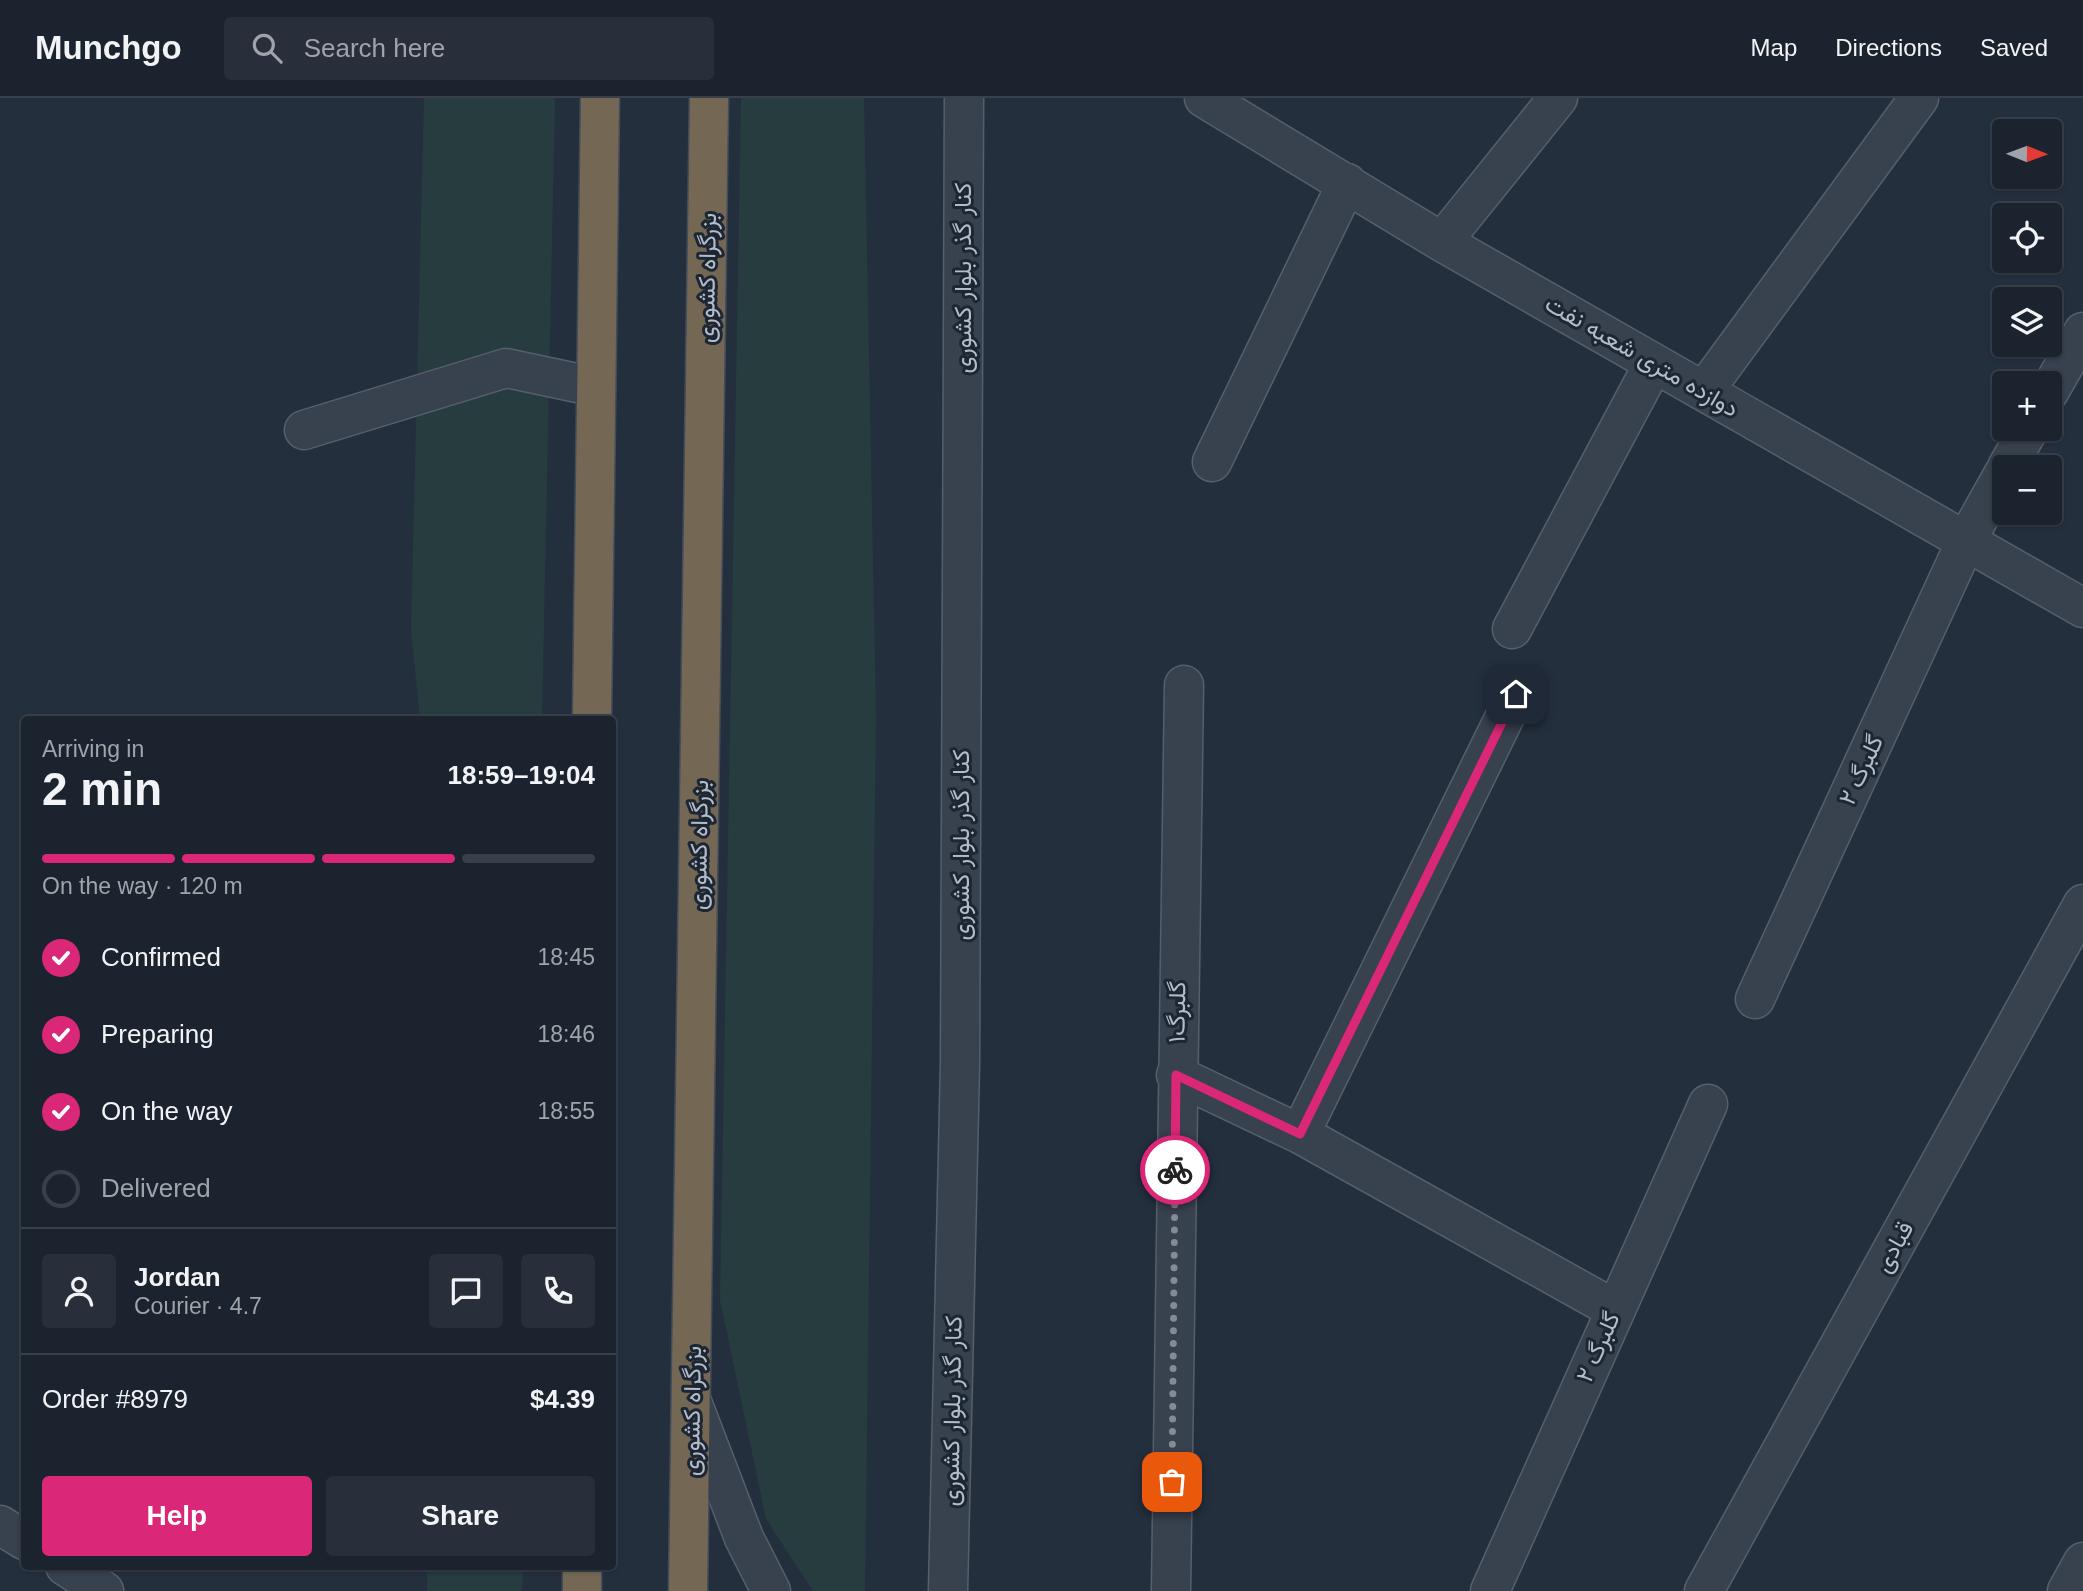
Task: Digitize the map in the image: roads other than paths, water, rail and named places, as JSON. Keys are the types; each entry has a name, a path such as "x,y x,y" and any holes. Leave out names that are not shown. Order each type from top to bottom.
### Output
{"highway":[{"path":"592,716 600,98"},
{"name":"بزرگراه کشوری","path":"688,1591 709,98"},
{"path":"582,1570 582,1591"}],"street":[{"name":"کنار گذر بلوار کشوری","path":"948,1591 960,1064 964,98"},
{"path":"1442,242 1559,98"},
{"path":"1704,391 1919,98"},
{"name":"دوازده متری شعبه نفت","path":"1222,102 1442,242 2083,608"},
{"path":"1212,461 1347,183"},
{"path":"2061,371 2083,332"},
{"path":"1512,629 1654,363"},
{"path":"304,430 506,368 596,387"},
{"name":"گلبرگ ۲","path":"1755,999 1966,541 1992,494"},
{"name":"گلبرگ۱","path":"1171,1591 1176,1075 1184,684"},
{"path":"1300,1134 1516,694"},
{"name":"قبادی","path":"1704,1591 2083,904"},
{"path":"1176,1075 1300,1134 1614,1309"},
{"name":"گلبرگ ۲","path":"1490,1591 1708,1104"},
{"path":"692,1402 744,1538 771,1591"},
{"path":"0,1525 21,1538"},
{"path":"2067,1591 2083,1563"},
{"path":"71,1570 104,1591"}]}
